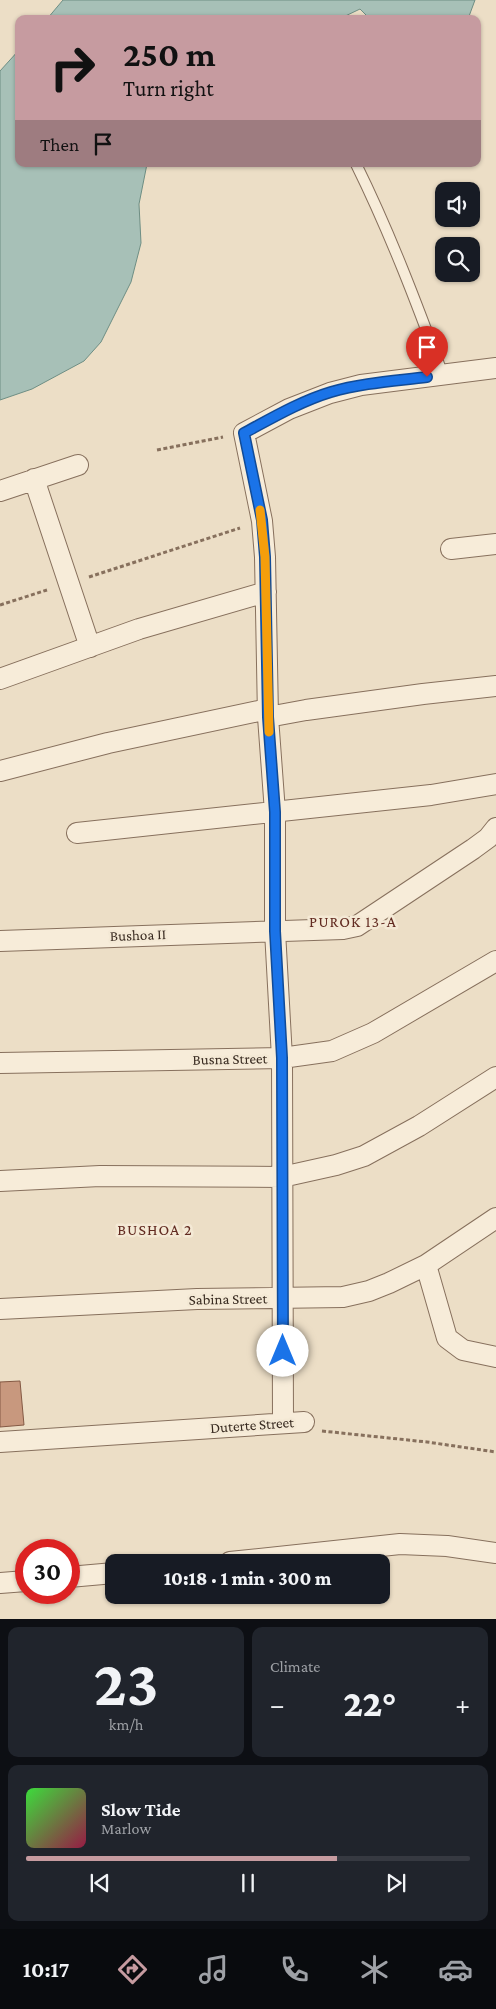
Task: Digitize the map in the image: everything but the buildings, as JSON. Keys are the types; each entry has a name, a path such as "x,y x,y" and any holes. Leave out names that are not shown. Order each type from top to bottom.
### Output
{"street":[{"path":"283,1423 282,1058 275,931 275,812 268,713 265,557 262,520 244,433 289,409 330,392 362,385 496,368"},
{"path":"0,491 78,465"},
{"path":"34,479 90,647"},
{"path":"451,549 496,544"},
{"path":"0,679 140,629 266,592"},
{"path":"0,771 108,744 268,713 496,686"},
{"path":"77,833 431,795 496,784"},
{"name":"Bushoa II","path":"0,941 343,929 357,926 473,849 488,838 496,828"},
{"name":"Busna Street","path":"0,1063 282,1058 332,1051 373,1034 496,961"},
{"path":"0,1181 100,1176 282,1177 336,1165 364,1156 420,1126 496,1077"},
{"name":"Sabina Street","path":"0,1309 197,1298 343,1296 369,1291 426,1265 496,1218"},
{"path":"426,1265 447,1338 463,1350 496,1357"},
{"name":"Duterte Street","path":"0,1442 304,1422"},
{"path":"306,1554 400,1544 447,1546 496,1553"},
{"path":"80,1576 105,1574"},
{"path":"0,1583 15,1582"}],"lane":[{"path":"358,167 379,210 443,375"}],"path":[{"path":"157,450 244,433"},
{"path":"0,605 262,520"},
{"name":"Duterte Street","path":"304,1422 304,1430 402,1439 496,1452"}],"water":[{"path":"63,0 475,0 469,15 366,15 360,9 347,15 50,15"},
{"path":"15,54 15,167 146,167 139,204 141,243 131,282 101,342 84,361 32,389 0,400 0,71"}],"slow traffic":[{"path":"260,510 265,557 269,732"}],"district":[{"name":"PUROK 13-A","path":"353,921"},
{"name":"BUSHOA 2","path":"155,1229"}],"route":[{"path":"283,1351 282,1058 275,931 275,812 268,717 265,557 262,520 244,433 289,409 330,392 362,385 427,377"}]}
